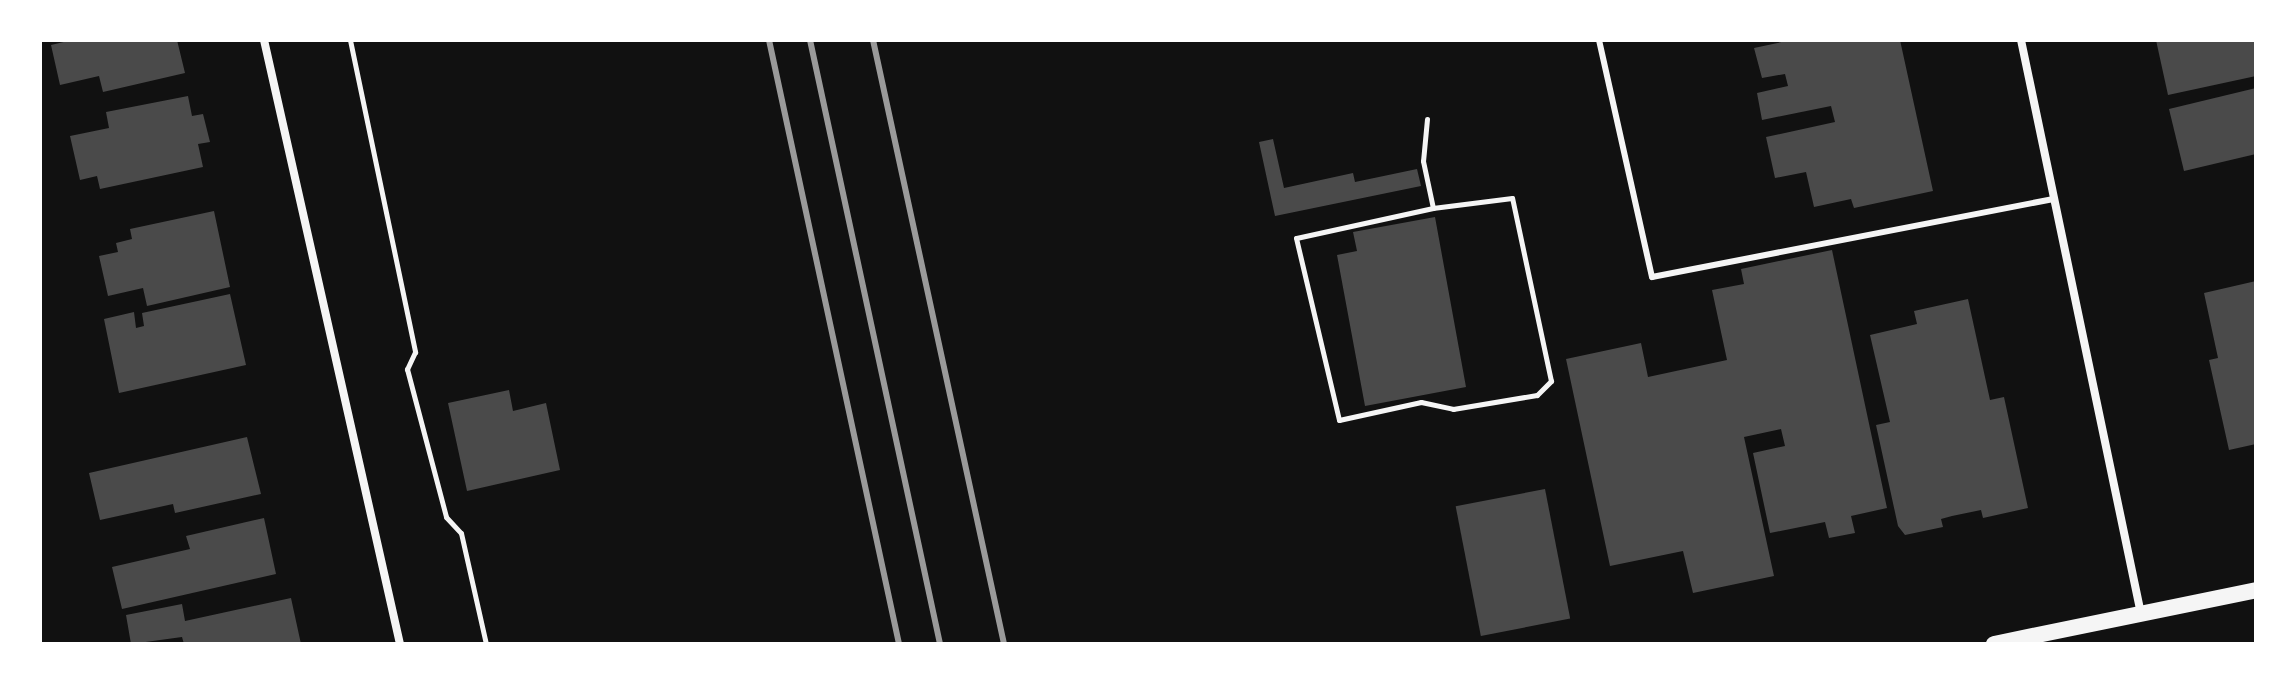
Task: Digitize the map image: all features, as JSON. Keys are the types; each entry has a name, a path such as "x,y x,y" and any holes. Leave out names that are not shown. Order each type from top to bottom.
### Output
{"main road":[{"path":"1994,644 2256,590"}],"street":[{"path":"264,40 400,644"},
{"path":"2021,40 2141,614"}],"lane":[{"path":"1599,40 1652,277 2054,199"}],"path":[{"path":"350,40 415,352 407,369 446,517 461,533 486,644"},
{"path":"1427,119 1423,161 1433,208"},
{"path":"1512,198 1551,381 1537,395 1453,409 1421,402 1339,420 1296,238 1433,208 1512,198"}],"building":[{"path":"72,40 177,40 185,73 103,92 99,76 60,85 51,45"},
{"path":"1791,40 1900,40 1933,191 1854,208 1851,199 1814,207 1806,172 1775,178 1766,137 1835,122 1831,106 1762,120 1757,93 1788,86 1785,74 1762,78 1754,48"},
{"path":"2156,40 2256,40 2256,76 2168,95"},
{"path":"2256,88 2256,154 2184,171 2169,109"},
{"path":"188,96 192,116 203,114 210,142 198,144 203,167 100,189 97,176 80,180 70,136 109,128 106,112"},
{"path":"1273,139 1284,188 1353,173 1355,182 1417,169 1421,186 1275,216 1259,142"},
{"path":"214,211 230,287 147,306 143,288 108,296 99,256 118,252 116,243 132,239 130,229"},
{"path":"1435,217 1466,387 1365,406 1337,255 1357,251 1353,232"},
{"path":"1832,250 1887,508 1851,516 1855,533 1829,538 1825,522 1770,533 1753,453 1785,446 1781,429 1744,437 1774,576 1693,593 1683,551 1610,566 1566,359 1641,343 1648,377 1727,360 1712,290 1744,284 1741,269"},
{"path":"2256,281 2256,444 2229,450 2209,360 2218,358 2204,293"},
{"path":"230,294 246,365 119,393 104,319 134,312 136,328 144,326 142,313"},
{"path":"1968,299 1990,400 2004,397 2028,508 1983,518 1981,510 1952,516 1941,519 1943,527 1905,535 1898,526 1876,425 1890,422 1870,335 1917,324 1914,311"},
{"path":"509,390 513,411 546,403 560,470 467,491 448,403"},
{"path":"247,437 261,494 175,513 173,504 100,520 89,473"},
{"path":"1545,489 1570,619 1481,636 1456,506"},
{"path":"264,518 276,574 122,609 112,567 190,549 186,536"},
{"path":"291,598 301,644 184,644 182,637 131,644 126,615 182,604 185,621"}],"railway":[{"path":"769,40 899,644"},
{"path":"810,40 940,644"},
{"path":"873,40 1004,644"}]}
